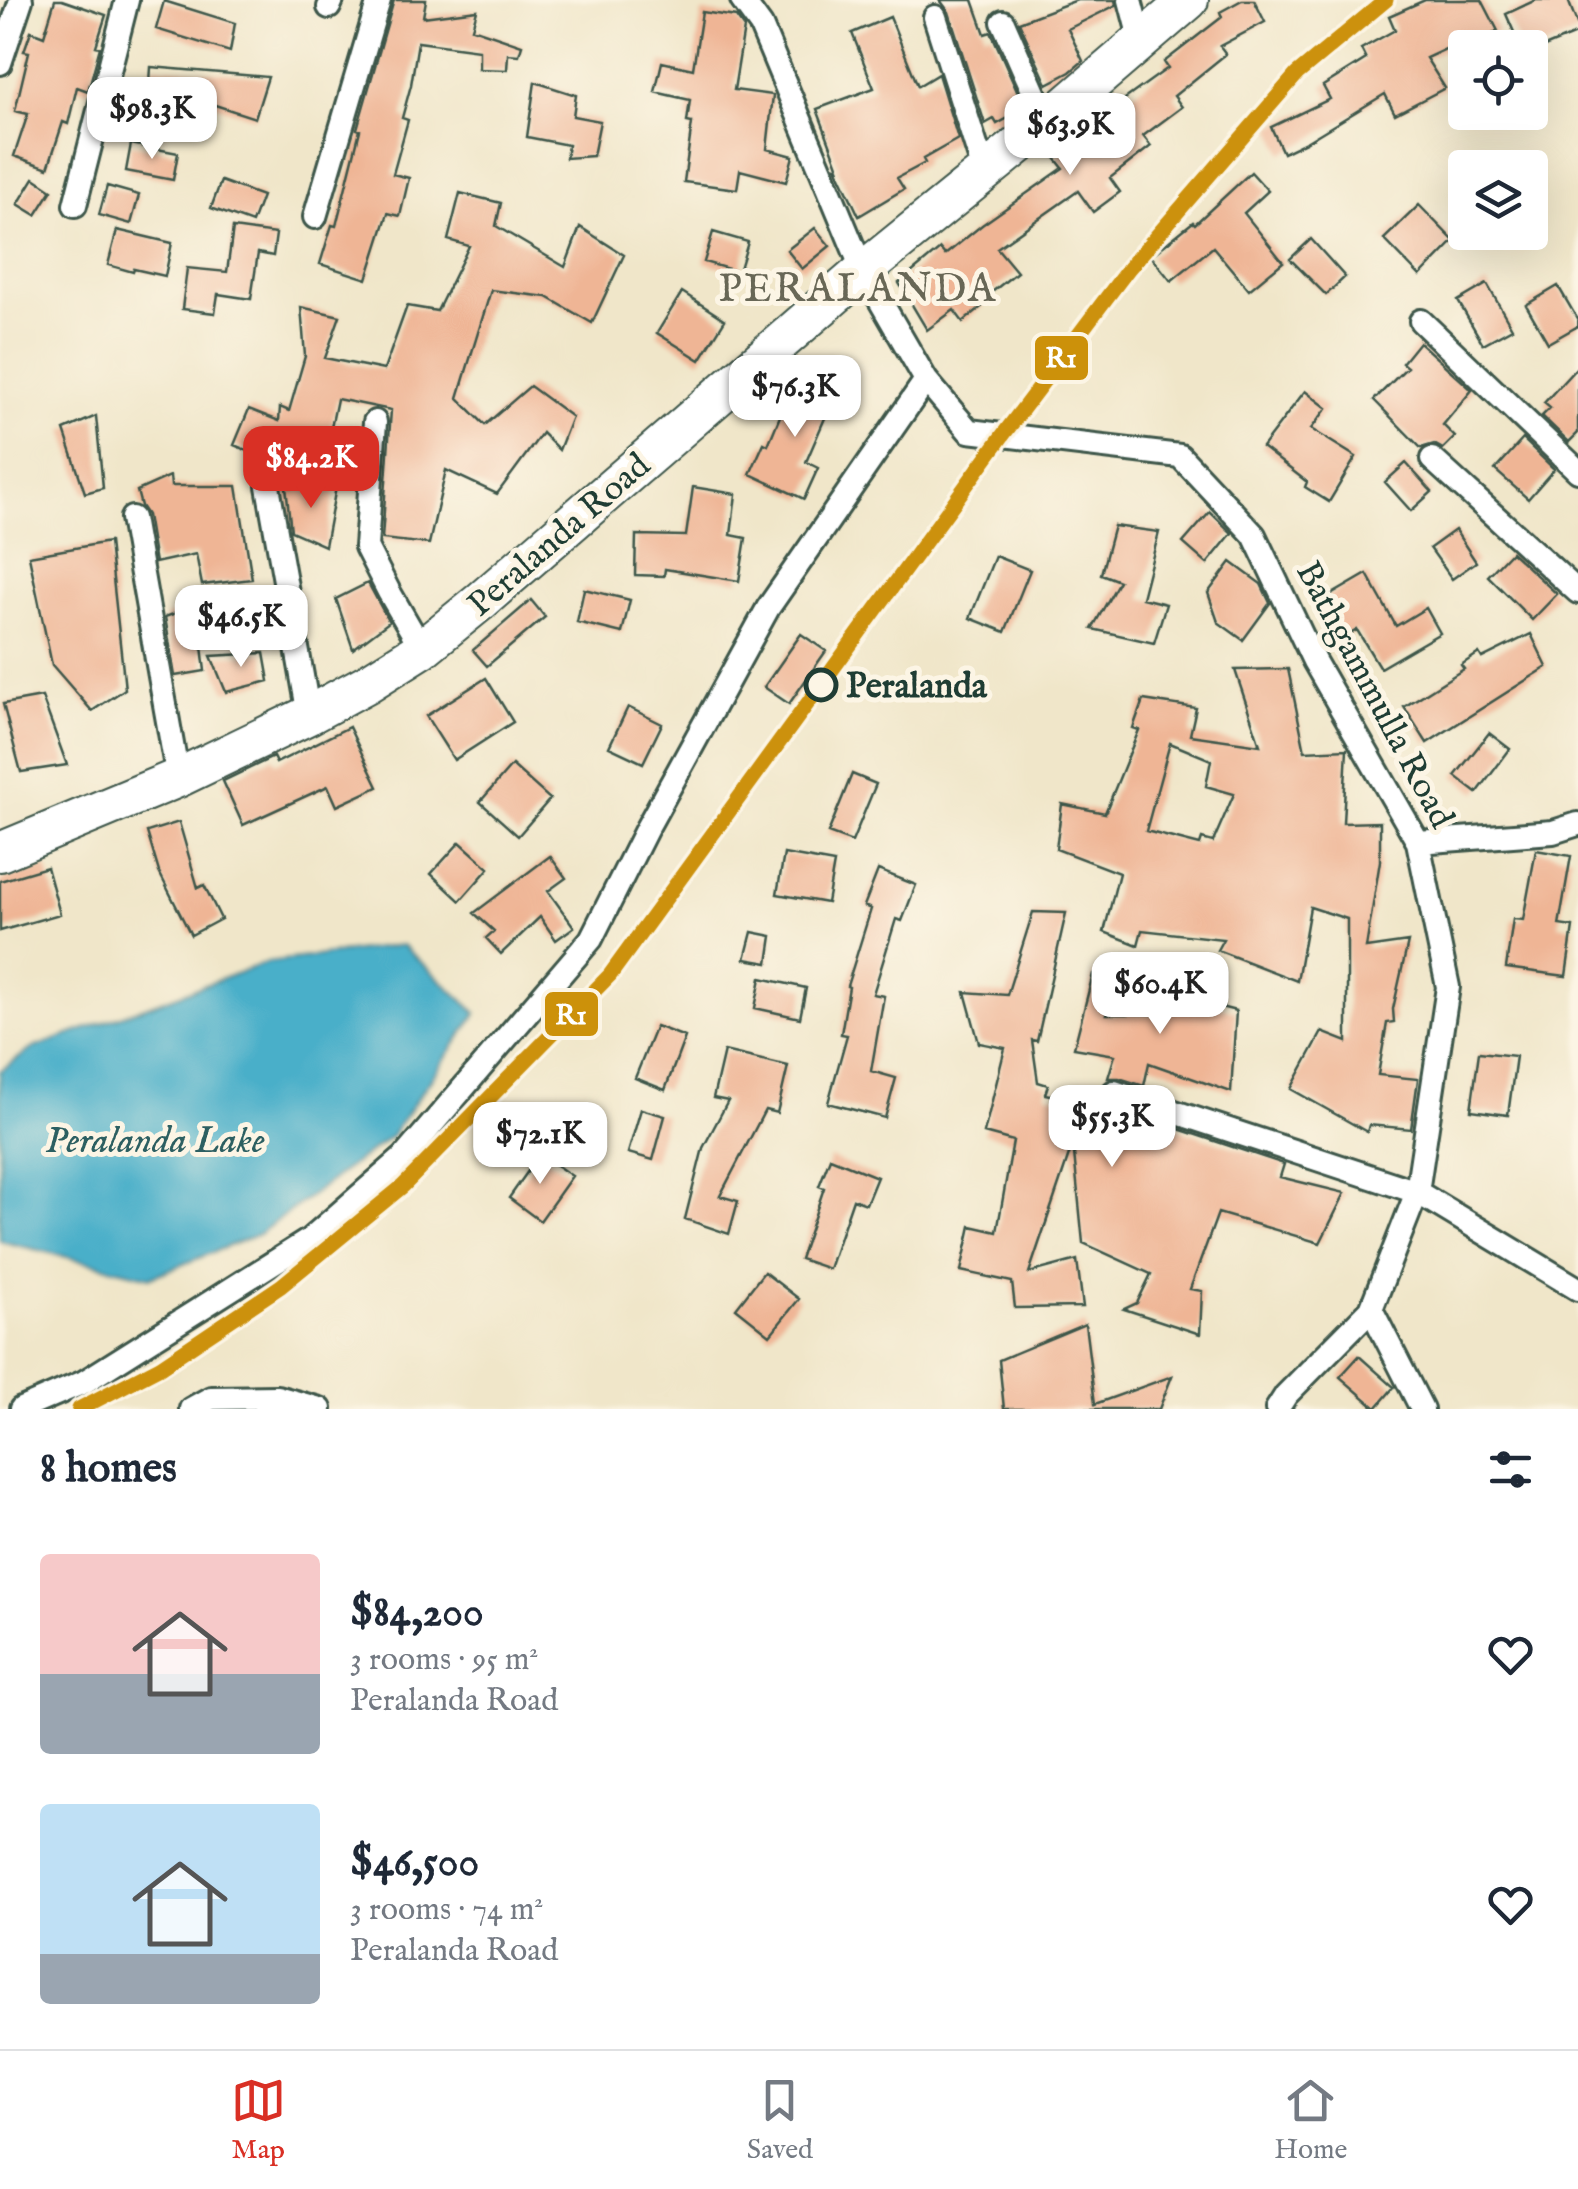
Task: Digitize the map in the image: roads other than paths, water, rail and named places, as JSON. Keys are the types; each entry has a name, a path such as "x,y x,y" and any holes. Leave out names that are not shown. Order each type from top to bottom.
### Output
{"main road":[{"name":"Peralanda Road","path":"0,852 178,778 368,683 422,648 482,601 863,271 985,174 1189,0"}],"street":[{"path":"0,63 21,0"},
{"path":"76,205 127,0"},
{"path":"316,217 379,0"},
{"name":"Bathgammulla Road","path":"742,0 761,26 863,271 926,380 969,431 1180,456 1254,535 1314,660 1418,842 1448,987 1417,1192 1371,1309 1286,1395 1277,1409"},
{"path":"1130,0 1141,42"},
{"path":"935,18 985,174"},
{"path":"1003,22 1047,122"},
{"path":"1422,320 1578,471"},
{"path":"20,1409 84,1382 309,1240 404,1157 591,939 768,608 926,380"},
{"path":"375,422 366,547 422,648"},
{"path":"1432,460 1578,592"},
{"path":"268,486 309,714"},
{"path":"132,518 178,778"},
{"path":"1418,842 1553,832 1578,824"},
{"path":"1114,1092 1417,1192 1578,1289"},
{"path":"1371,1309 1422,1409"},
{"path":"191,1409 211,1398 277,1396 320,1409"}],"water":[{"name":"Peralanda Lake","path":"402,945 477,1013 391,1136 259,1234 151,1277 0,1241 0,1071 33,1048 268,962"}],"place":[{"name":"Peralanda","path":"821,685"}],"district":[{"name":"PERALANDA","path":"858,287"}]}
